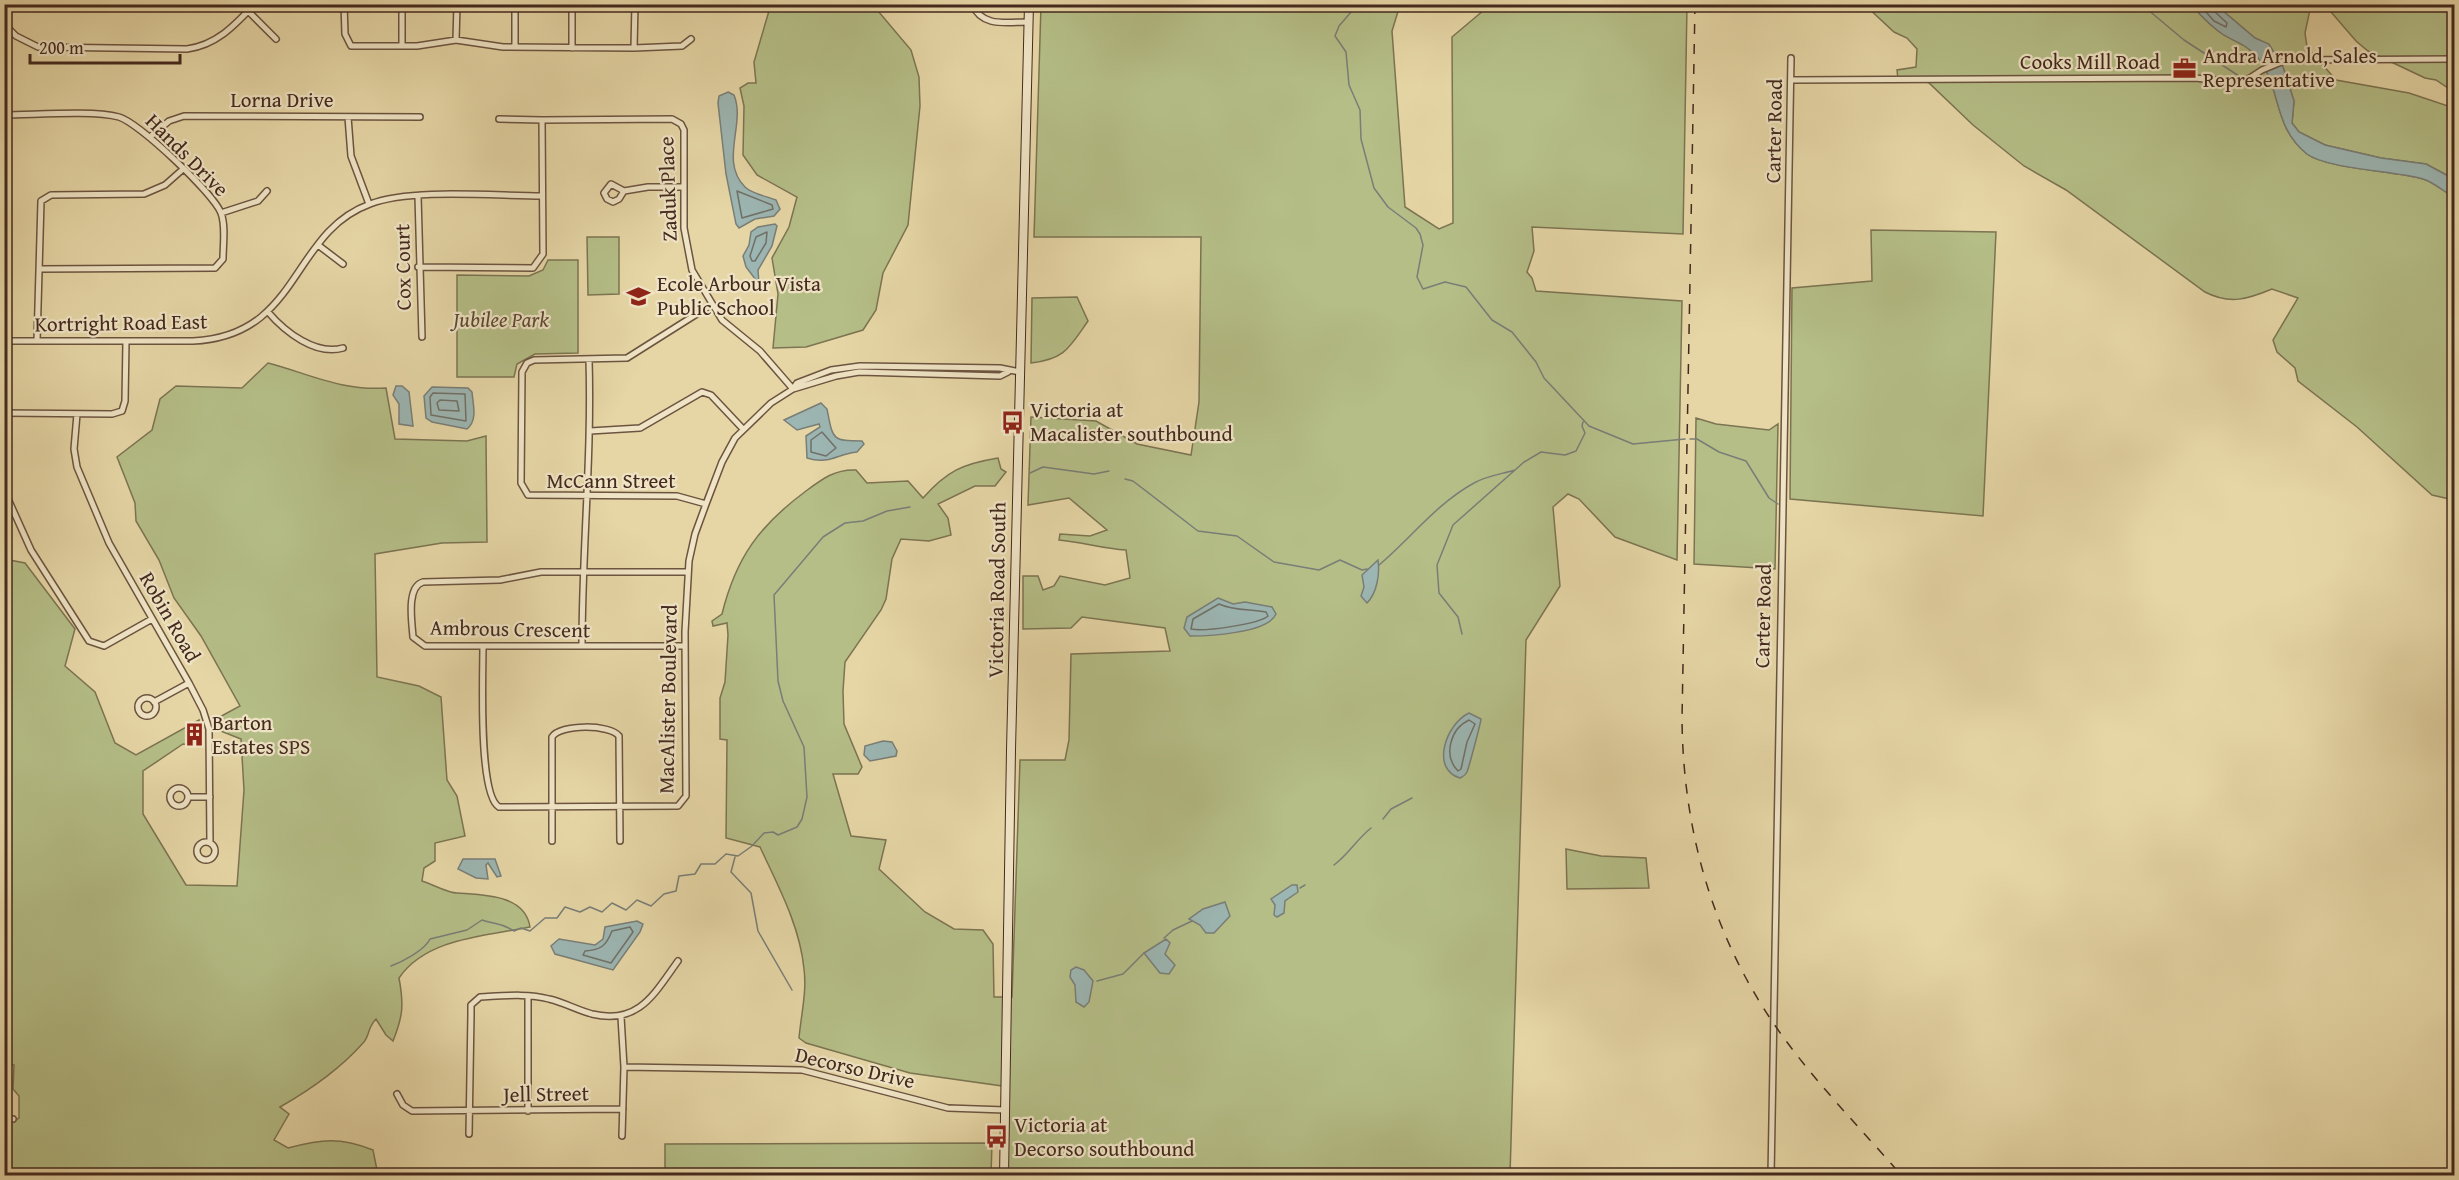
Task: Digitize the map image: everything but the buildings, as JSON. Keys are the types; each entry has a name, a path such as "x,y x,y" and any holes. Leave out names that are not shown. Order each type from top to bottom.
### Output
{"main road":[{"name":"Victoria Road South","path":"1004,1176 1029,4"}],"street":[{"path":"4,24 16,36 38,47 187,49 220,38 255,4"},
{"path":"344,4 346,40 351,46 402,46 456,40 515,47 634,48 682,46 691,39"},
{"path":"402,4 402,46"},
{"path":"456,40 457,4"},
{"path":"515,4 515,47"},
{"path":"572,4 572,48"},
{"path":"634,48 635,4"},
{"path":"972,4 976,13 988,22 1028,22"},
{"path":"248,11 276,39"},
{"name":"Carter Road","path":"1771,1176 1791,58"},
{"name":"Cooks Mill Road","path":"1792,80 2195,78 2242,83 2280,62 2454,59"},
{"name":"Hands Drive","path":"4,115 109,116 129,121 150,137 211,198 221,213 223,258 215,268 40,269"},
{"name":"Lorna Drive","path":"150,137 169,121 184,116 420,117"},
{"path":"348,117 351,156 369,204"},
{"name":"Zaduk Place","path":"499,119 676,120 684,130 684,234 688,259 711,305 733,331 760,351 793,389"},
{"path":"418,267 533,268 543,254 542,120"},
{"path":"37,340 40,269 39,208 46,196 144,194 165,186 182,170"},
{"path":"624,191 648,187 684,187"},
{"path":"221,213 258,201 267,191"},
{"name":"Kortright Road East","path":"4,341 193,341 217,338 243,329 268,312 285,294 318,245 337,224 369,204 391,198 418,196 542,196"},
{"name":"Cox Court","path":"418,196 418,267 422,337"},
{"path":"318,245 343,264"},
{"name":"McCann Street","path":"706,504 677,496 528,495 521,483 523,367 534,360 627,358 711,305"},
{"path":"268,312 290,334 331,352 343,348"},
{"path":"4,413 77,414 122,411 125,401 126,341"},
{"path":"582,646 582,572 589,497 589,360"},
{"name":"MacAlister Boulevard","path":"483,646 483,741 490,801 499,807 674,807 685,801 685,646 688,572 693,542 729,449 743,429 771,403 793,389 797,383 809,377 844,367 949,371 1000,369 1020,372"},
{"path":"590,431 640,428 702,392 711,395 743,429"},
{"name":"Robin Road","path":"77,414 74,449 77,467 109,543 203,710 209,729 210,843"},
{"path":"4,490 31,550 89,641 104,646 152,619"},
{"name":"Ambrous Crescent","path":"685,646 425,646 418,643 413,634 412,603 413,589 417,584 501,580 541,572 688,572"},
{"path":"154,702 189,684"},
{"path":"552,841 552,737 564,728 586,728 613,729 620,736 620,841"},
{"path":"188,797 210,798"},
{"path":"469,1134 471,1005 480,997 547,998 592,1014 621,1017 640,1007 653,996 678,961"},
{"path":"528,996 528,1111"},
{"path":"621,1017 624,1067 622,1136"},
{"name":"Decorso Drive","path":"624,1067 802,1070 948,1107 1005,1110"},
{"name":"Jell Street","path":"397,1094 403,1105 412,1111 623,1109"},
{"path":"4,1119 13,1119"}],"green space":[{"path":"771,4 873,5 911,50 919,77 920,106 908,225 883,273 876,310 863,330 806,347 773,348 778,294 772,258 789,227 797,197 757,175 743,155 744,106 740,88 748,83 756,83 754,62"},
{"path":"1041,5 1400,5 1392,31 1405,207 1439,229 1453,223 1452,37 1490,5 1687,5 1683,234 1532,227 1534,251 1527,272 1532,278 1536,291 1682,301 1677,560 1615,537 1579,499 1568,494 1553,507 1560,586 1526,640 1510,1175 1008,1175 1009,1087 910,1073 806,1043 799,1038 805,978 802,953 793,922 760,847 726,838 727,740 720,739 720,698 725,682 728,635 727,623 713,626 712,621 722,614 735,576 752,544 775,517 818,483 842,471 856,470 867,483 908,481 923,498 948,475 974,463 998,458 1001,469 1006,472 995,486 975,486 938,504 948,518 951,535 929,541 901,539 892,559 886,599 881,610 845,662 844,724 862,767 858,774 833,774 851,836 886,840 879,869 925,912 954,929 983,930 993,944 994,997 1012,997 1020,760 1065,760 1069,740 1071,654 1170,651 1165,628 1082,617 1071,628 1023,629 1023,576 1038,576 1043,590 1054,586 1060,576 1105,585 1130,578 1126,550 1059,540 1060,534 1090,536 1107,530 1069,498 1028,505 1031,417 1096,421 1137,444 1191,455 1199,402 1201,237 1034,237"},
{"path":"1865,5 2191,5 2217,30 2245,46 2258,58 2271,82 2288,131 2307,154 2330,163 2423,179 2454,197 2454,500 2432,495 2357,427 2298,381 2295,368 2277,352 2273,340 2298,298 2272,289 2239,299 2223,298 2205,292 2066,190 2024,166 1973,125 1929,83 1918,78 1898,79 1897,70 1916,67 1917,49 1907,38 1894,32"},
{"path":"2216,5 2311,5 2305,33 2307,47 2336,80 2409,93 2454,108 2454,179 2426,164 2381,158 2325,145 2299,132 2292,123 2294,101 2283,67 2269,45 2255,38"},
{"path":"2325,5 2454,5 2454,92 2436,80 2425,78 2368,51 2356,41"},
{"path":"1871,230 1996,232 1983,516 1790,499 1792,288 1872,281"},
{"path":"587,237 619,237 619,294 588,295"},
{"name":"Jubilee Park","path":"548,260 578,260 578,353 535,354 517,364 514,377 457,377 457,275 529,276 543,270"},
{"path":"1077,297 1088,321 1065,351 1052,359 1031,363 1032,298"},
{"path":"268,363 354,387 386,388 395,439 467,441 486,436 487,542 442,543 375,554 377,677 419,686 441,697 447,780 457,796 465,836 435,843 435,861 424,868 422,881 453,893 490,896 511,902 520,908 530,927 458,941 425,954 399,978 402,1010 393,1041 386,1035 376,1019 365,1040 345,1062 280,1107 289,1114 274,1140 288,1148 311,1143 341,1141 373,1150 378,1175 5,1175 5,1143 8,1143 9,1124 19,1118 19,1096 13,1089 14,1065 4,1064 4,559 25,563 75,629 65,666 95,692 115,743 136,755 199,720 202,746 183,744 143,771 143,814 186,885 237,886 244,790 241,739 218,730 216,719 240,706 201,636 174,598 159,560 136,521 135,503 117,457 152,430 160,399 176,386 242,388"},
{"path":"1696,418 1716,424 1769,430 1778,424 1775,569 1694,564"},
{"path":"1566,849 1601,856 1646,858 1649,888 1567,889"},
{"path":"992,1143 991,1175 665,1175 665,1144"}],"water":[{"path":"2191,5 2216,5 2255,38 2269,44 2283,67 2294,101 2292,123 2299,132 2325,145 2381,158 2426,164 2454,179 2454,197 2423,179 2330,163 2307,154 2288,131 2271,82 2258,58 2245,46 2217,30"},
{"path":"728,92 734,95 737,106 733,154 738,177 748,189 776,200 780,209 774,216 755,219 739,228 736,224 726,174 718,103 719,96"},
{"path":"775,224 777,226 772,246 758,270 759,284 746,267 743,256 749,245 751,232 758,227"},
{"path":"396,386 402,386 409,392 413,426 399,424 399,404 393,395"},
{"path":"432,387 468,388 472,392 474,417 467,429 432,422 426,418 424,396"},
{"path":"821,403 827,409 835,436 844,440 862,441 864,444 857,452 827,460 807,458 806,436 820,427 819,424 797,430 784,420"},
{"path":"1378,560 1377,583 1367,603 1361,596 1364,587 1362,575"},
{"path":"1218,598 1233,604 1245,602 1272,607 1276,614 1271,620 1250,629 1223,634 1190,636 1184,628 1187,617"},
{"path":"1469,713 1481,719 1467,772 1460,778 1451,773 1446,766 1445,746 1454,727"},
{"path":"883,741 892,742 897,751 896,756 870,761 864,755 865,746"},
{"path":"463,859 495,859 501,876 497,877 488,863 486,865 488,879 476,878 458,869"},
{"path":"1292,885 1297,885 1298,892 1285,901 1284,913 1277,917 1274,915 1275,905 1271,899"},
{"path":"1225,902 1230,916 1214,933 1206,933 1200,925 1189,919 1203,909"},
{"path":"637,921 643,924 640,932 613,970 555,954 551,946 559,939 595,945 603,939 605,927"},
{"path":"1166,939 1170,943 1165,954 1175,965 1169,974 1160,973 1144,953"},
{"path":"1076,967 1084,970 1093,981 1089,1002 1084,1007 1076,1002 1075,985 1070,977 1071,970"}],"waterway":[{"path":"1358,4 1339,26 1335,36 1346,52 1349,85 1360,110 1361,139 1374,188 1388,207 1416,228 1420,234 1423,245 1417,277 1423,289 1445,282 1466,287 1492,320 1512,332 1536,362 1544,378 1589,426 1633,444 1685,439"},
{"path":"2141,4 2184,40 2242,78"},
{"path":"2253,81 2260,82 2270,78"},
{"path":"1462,634 1458,617 1439,593 1437,565 1453,525 1524,462 1541,452 1565,455 1576,451 1585,433 1583,422"},
{"path":"1690,439 1697,439 1719,452 1746,461 1769,498 1778,504"},
{"path":"1030,473 1043,467 1094,474 1109,471"},
{"path":"1379,565 1460,491 1484,479 1515,470"},
{"path":"1125,479 1133,481 1198,531 1237,536 1274,562 1319,570 1340,560 1362,570 1367,569"},
{"path":"391,966 407,959 430,939 467,930 482,920 514,931 521,928 530,931 545,918 557,918 565,907 580,912 590,907 602,912 612,903 626,910 637,900 651,906 664,894 676,891 679,876 695,874 701,864 715,864 726,854 738,856 764,833 773,832 778,835 797,827 802,819 807,797 804,747 783,701 778,681 774,595 823,537 845,523 863,521 887,511 910,507"},
{"path":"1383,819 1391,809 1412,798"},
{"path":"1334,865 1371,828"},
{"path":"735,857 731,872 751,893 758,931 792,990"},
{"path":"1300,888 1305,885"},
{"path":"1164,938 1173,930 1192,921"},
{"path":"1097,981 1123,974 1144,953"}],"railway":[{"path":"1695,4 1682,719 1688,803 1707,884 1720,924 1737,962 1781,1034 1809,1071 1902,1176"}],"place":[{"name":"Andra Arnold, Sales Representative","path":"2185,68"},
{"name":"Ecole Arbour Vista Public School","path":"639,296"},
{"name":"Victoria at Macalister southbound","path":"1012,422"},
{"name":"Barton Estates SPS","path":"194,735"},
{"name":"Victoria at Decorso southbound","path":"996,1137"}]}
